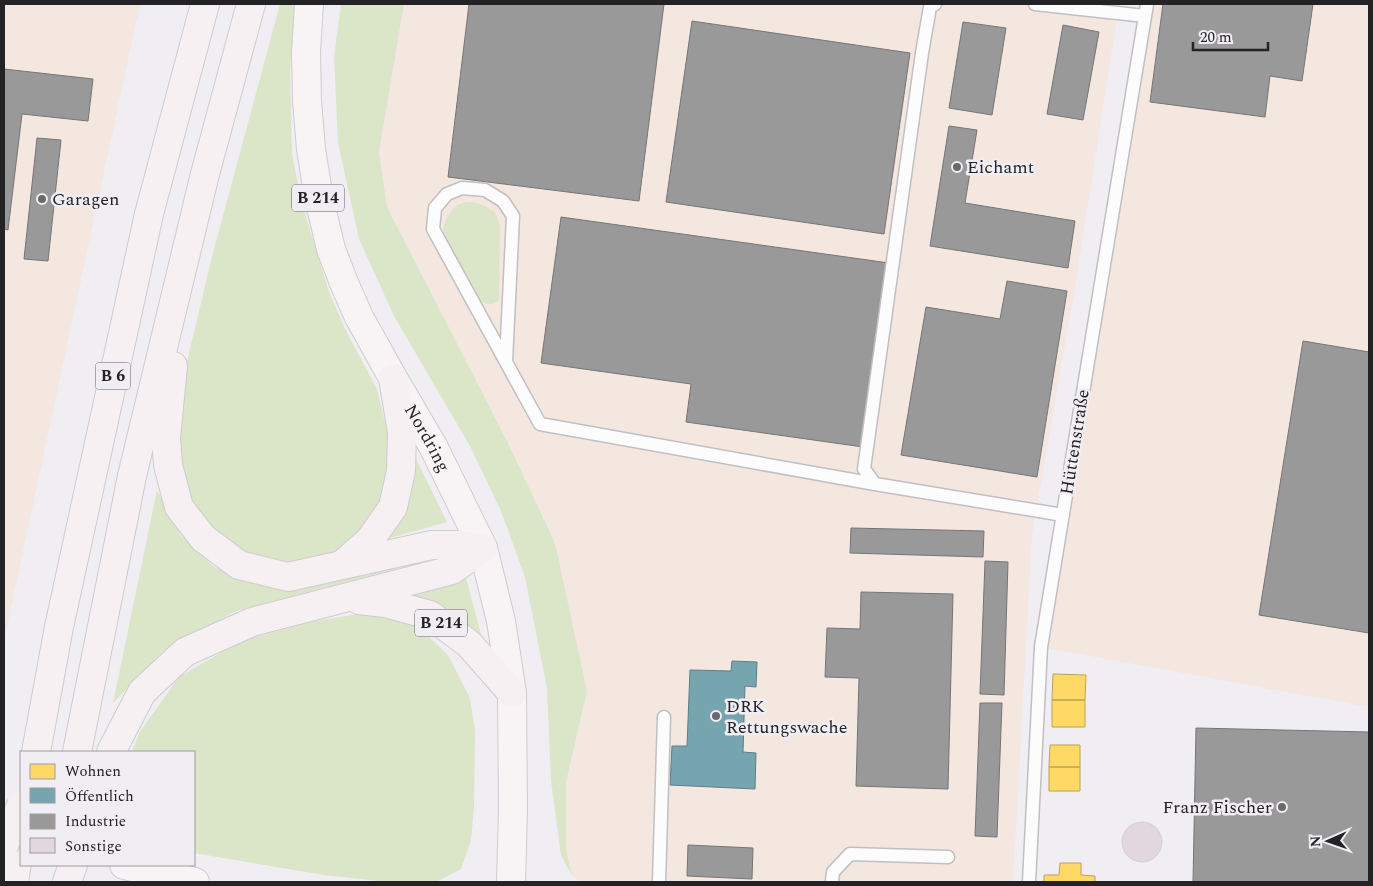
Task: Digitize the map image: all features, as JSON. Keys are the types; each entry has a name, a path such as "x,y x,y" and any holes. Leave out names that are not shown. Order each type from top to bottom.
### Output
{"highway":[{"name":"B 6","path":"36,751 61,618 148,214 206,4"},
{"name":"B 6","path":"77,751 132,476 205,174 251,4"},
{"name":"B 6","path":"184,260 166,438 168,465 179,507 203,538 238,565 288,577 432,544 462,544 483,548"},
{"name":"B 6","path":"340,566 370,540 393,507 401,471 402,433 393,378"},
{"name":"B 214","path":"112,751 142,692 185,652 252,622 452,570 483,548"},
{"name":"B 214","path":"345,598 386,603 430,615 469,644 512,693"},
{"path":"11,865 20,811"},
{"path":"11,865 20,840"}],"main road":[{"name":"Nordring","path":"309,4 306,52 307,101 311,149 318,199 332,248 344,283 359,317 433,446 483,548 501,621 512,693 513,810 511,882"},
{"path":"4,832 20,837"},
{"path":"128,866 195,882"}],"lane":[{"path":"875,484 864,469 922,53 930,7 935,4"},
{"path":"1035,4 1146,10"},
{"name":"Hüttenstraße","path":"1029,882 1041,647 1146,10"},
{"path":"506,361 513,216 503,201 485,190 462,188 447,194 434,208 433,229 540,424 875,484 1063,515"},
{"path":"659,882 664,716"},
{"path":"832,882 832,872 850,854 948,857"}],"shaded area":[{"path":"4,4 140,4 4,640"},
{"path":"404,4 1119,4 1076,281 1032,534 1013,882 582,882 572,876 566,850 566,782 587,691 555,543 508,443 387,207 379,152"},
{"path":"1146,4 1369,4 1369,707 1041,647"}],"green space":[{"path":"280,4 295,4 290,71 292,154 302,204 329,292 346,331 377,389 392,453 382,504 357,540 316,563 287,567 241,555 206,528 187,497 177,446 179,395 212,257"},
{"path":"341,4 404,4 379,152 387,207 508,443 555,543 587,691 566,782 566,850 572,876 561,855 551,781 547,688 525,577 501,511 470,446 394,316 359,239 338,143 334,57"},
{"path":"473,202 495,212 500,226 499,299 492,304 483,303 478,299 443,233 450,212 462,203"},
{"path":"414,455 447,522 383,540"},
{"path":"157,490 181,536 214,567 253,583 292,588 437,558 236,611 163,651 113,703"},
{"path":"465,574 483,642 466,623 435,603 398,592"},
{"path":"357,614 395,615 423,631 448,655 470,698 475,731 474,807 471,840 461,869 436,882 388,882 324,875 195,853 195,751 132,751 139,733 179,677 241,641 310,622"}],"building: Wohnen":[{"path":"1053,674 1086,675 1085,700 1052,700"},
{"path":"1052,700 1085,700 1085,727 1052,727"},
{"path":"1050,745 1080,745 1080,767 1049,767"},
{"path":"1049,767 1080,767 1080,791 1049,791"},
{"path":"1060,863 1081,863 1081,875 1095,876 1095,882 1044,882 1044,875 1059,875"}],"building: Öffentlich":[{"name":"DRK Rettungswache","path":"732,661 757,662 756,687 745,686 743,752 756,753 755,789 670,785 672,746 687,746 690,670 731,671"}],"building: Industrie":[{"path":"469,4 664,4 639,201 448,177"},
{"path":"1163,4 1313,4 1302,81 1270,76 1265,117 1150,102"},
{"path":"692,21 910,53 884,234 666,202"},
{"path":"963,22 1006,28 992,115 949,108"},
{"path":"1063,25 1099,32 1083,120 1047,114"},
{"path":"4,69 93,79 88,121 22,114 8,230 4,229"},
{"name":"Eichamt","path":"949,126 977,130 965,203 1075,221 1068,268 930,246"},
{"name":"Garagen","path":"37,138 61,140 48,261 24,259"},
{"path":"561,217 889,263 863,447 686,422 691,384 541,363"},
{"path":"1007,281 1067,291 1037,477 901,455 926,307 1000,319"},
{"path":"1303,341 1369,352 1369,633 1259,615"},
{"path":"851,528 984,531 983,557 850,553"},
{"path":"985,561 1008,562 1004,695 980,694"},
{"path":"861,592 953,594 948,789 856,786 859,678 825,677 827,628 860,629"},
{"path":"980,703 1002,703 997,837 975,836"},
{"name":"Franz Fischer","path":"1196,728 1369,732 1369,882 1193,882"},
{"path":"688,845 753,848 752,879 687,876"}],"building: Sonstige":[{"path":"1138,822 1146,822 1153,825 1159,831 1162,842 1159,853 1153,859 1146,862 1138,862 1131,859 1125,853 1122,846 1122,838 1125,831 1131,825"}],"place":[{"name":"Eichamt","path":"957,167"},
{"name":"Garagen","path":"42,199"},
{"name":"DRK Rettungswache","path":"716,716"},
{"name":"Franz Fischer","path":"1282,807"}]}
